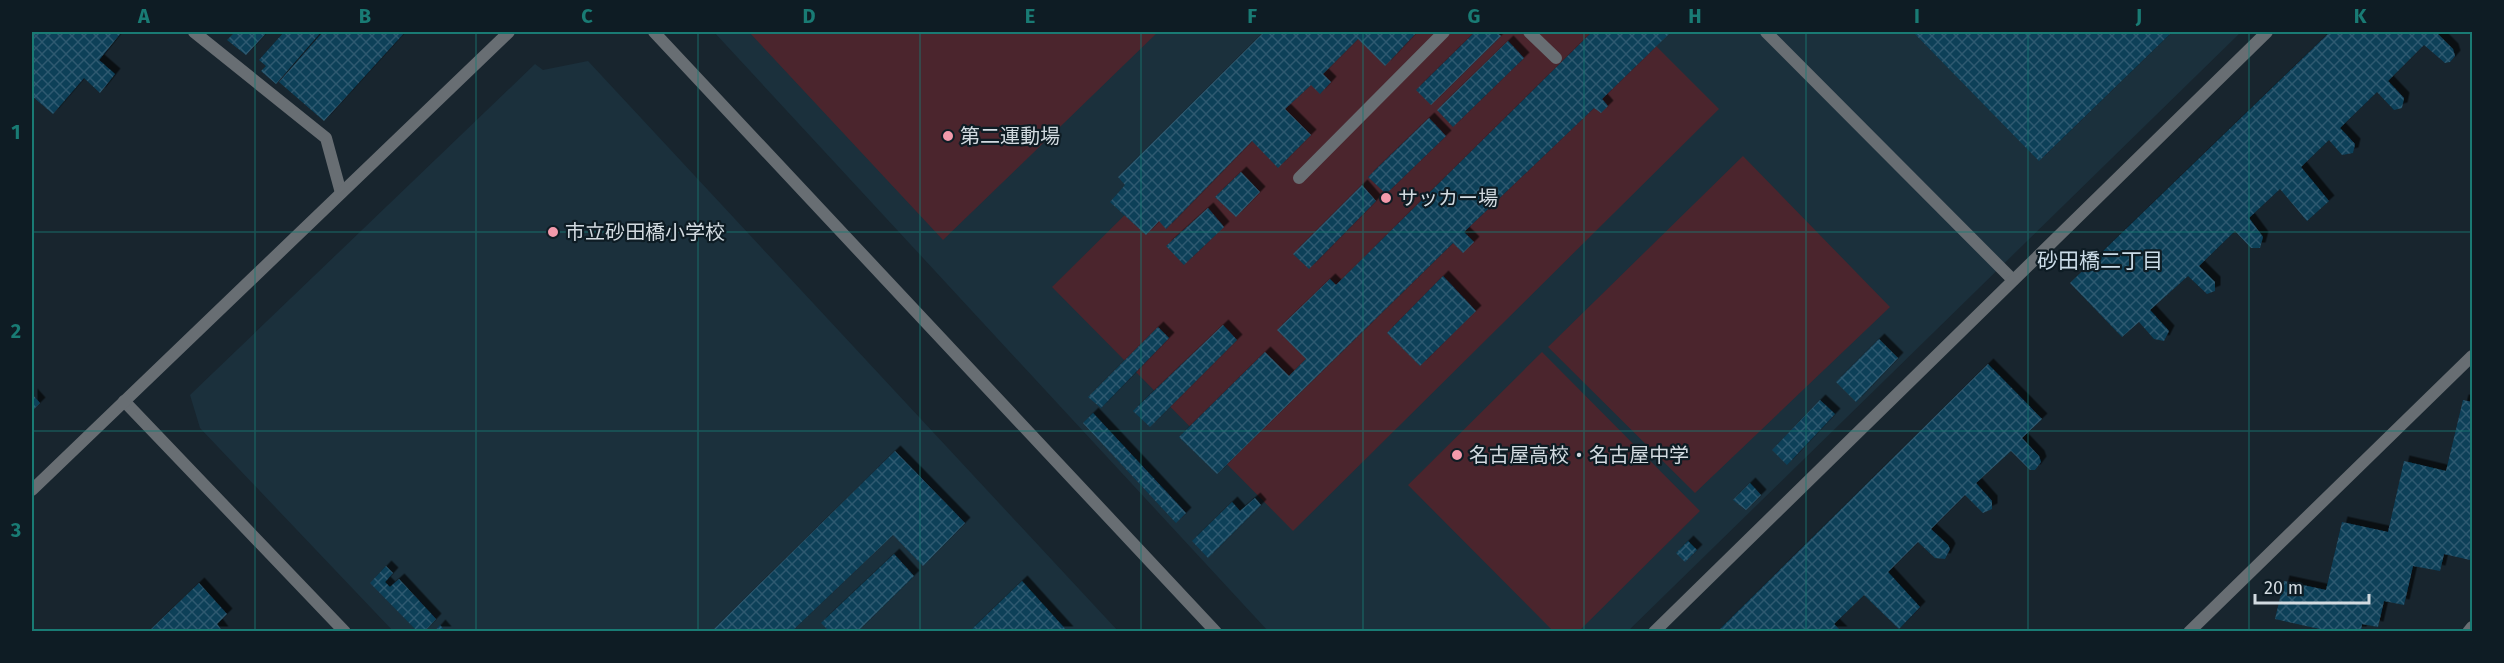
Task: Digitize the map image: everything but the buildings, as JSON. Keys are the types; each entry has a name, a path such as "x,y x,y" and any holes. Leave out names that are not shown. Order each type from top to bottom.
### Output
{"street":[{"path":"194,32 326,138 340,193"},
{"path":"32,490 509,32"},
{"path":"654,32 1216,632"},
{"path":"1299,178 1444,32"},
{"path":"1529,32 1556,58"},
{"path":"1766,32 2013,280"},
{"path":"1654,632 2267,32"},
{"path":"2189,632 2472,356"},
{"path":"124,401 336,628"},
{"path":"2468,632 2472,627"}],"shaded area":[{"name":"名古屋高校・名古屋中学","path":"714,32 2241,32 1627,632 1268,631"},
{"name":"第二運動場","path":"749,32 1158,32 943,240"},
{"name":"サッカー場","path":"1310,32 1642,32 1719,109 1293,531 1052,287"},
{"name":"市立砂田橋小学校","path":"588,61 1118,631 393,631 200,428 190,395 535,64 543,70"},
{"path":"1743,156 1890,307 1695,493 1548,347"},
{"path":"1542,352 1700,511 1579,631 1553,631 1408,485"}],"place":[{"name":"第二運動場","path":"948,136"},
{"name":"サッカー場","path":"1386,198"},
{"name":"市立砂田橋小学校","path":"553,232"},
{"name":"名古屋高校・名古屋中学","path":"1457,455"}],"district":[{"name":"砂田橋二丁目","path":"2100,261"}]}
